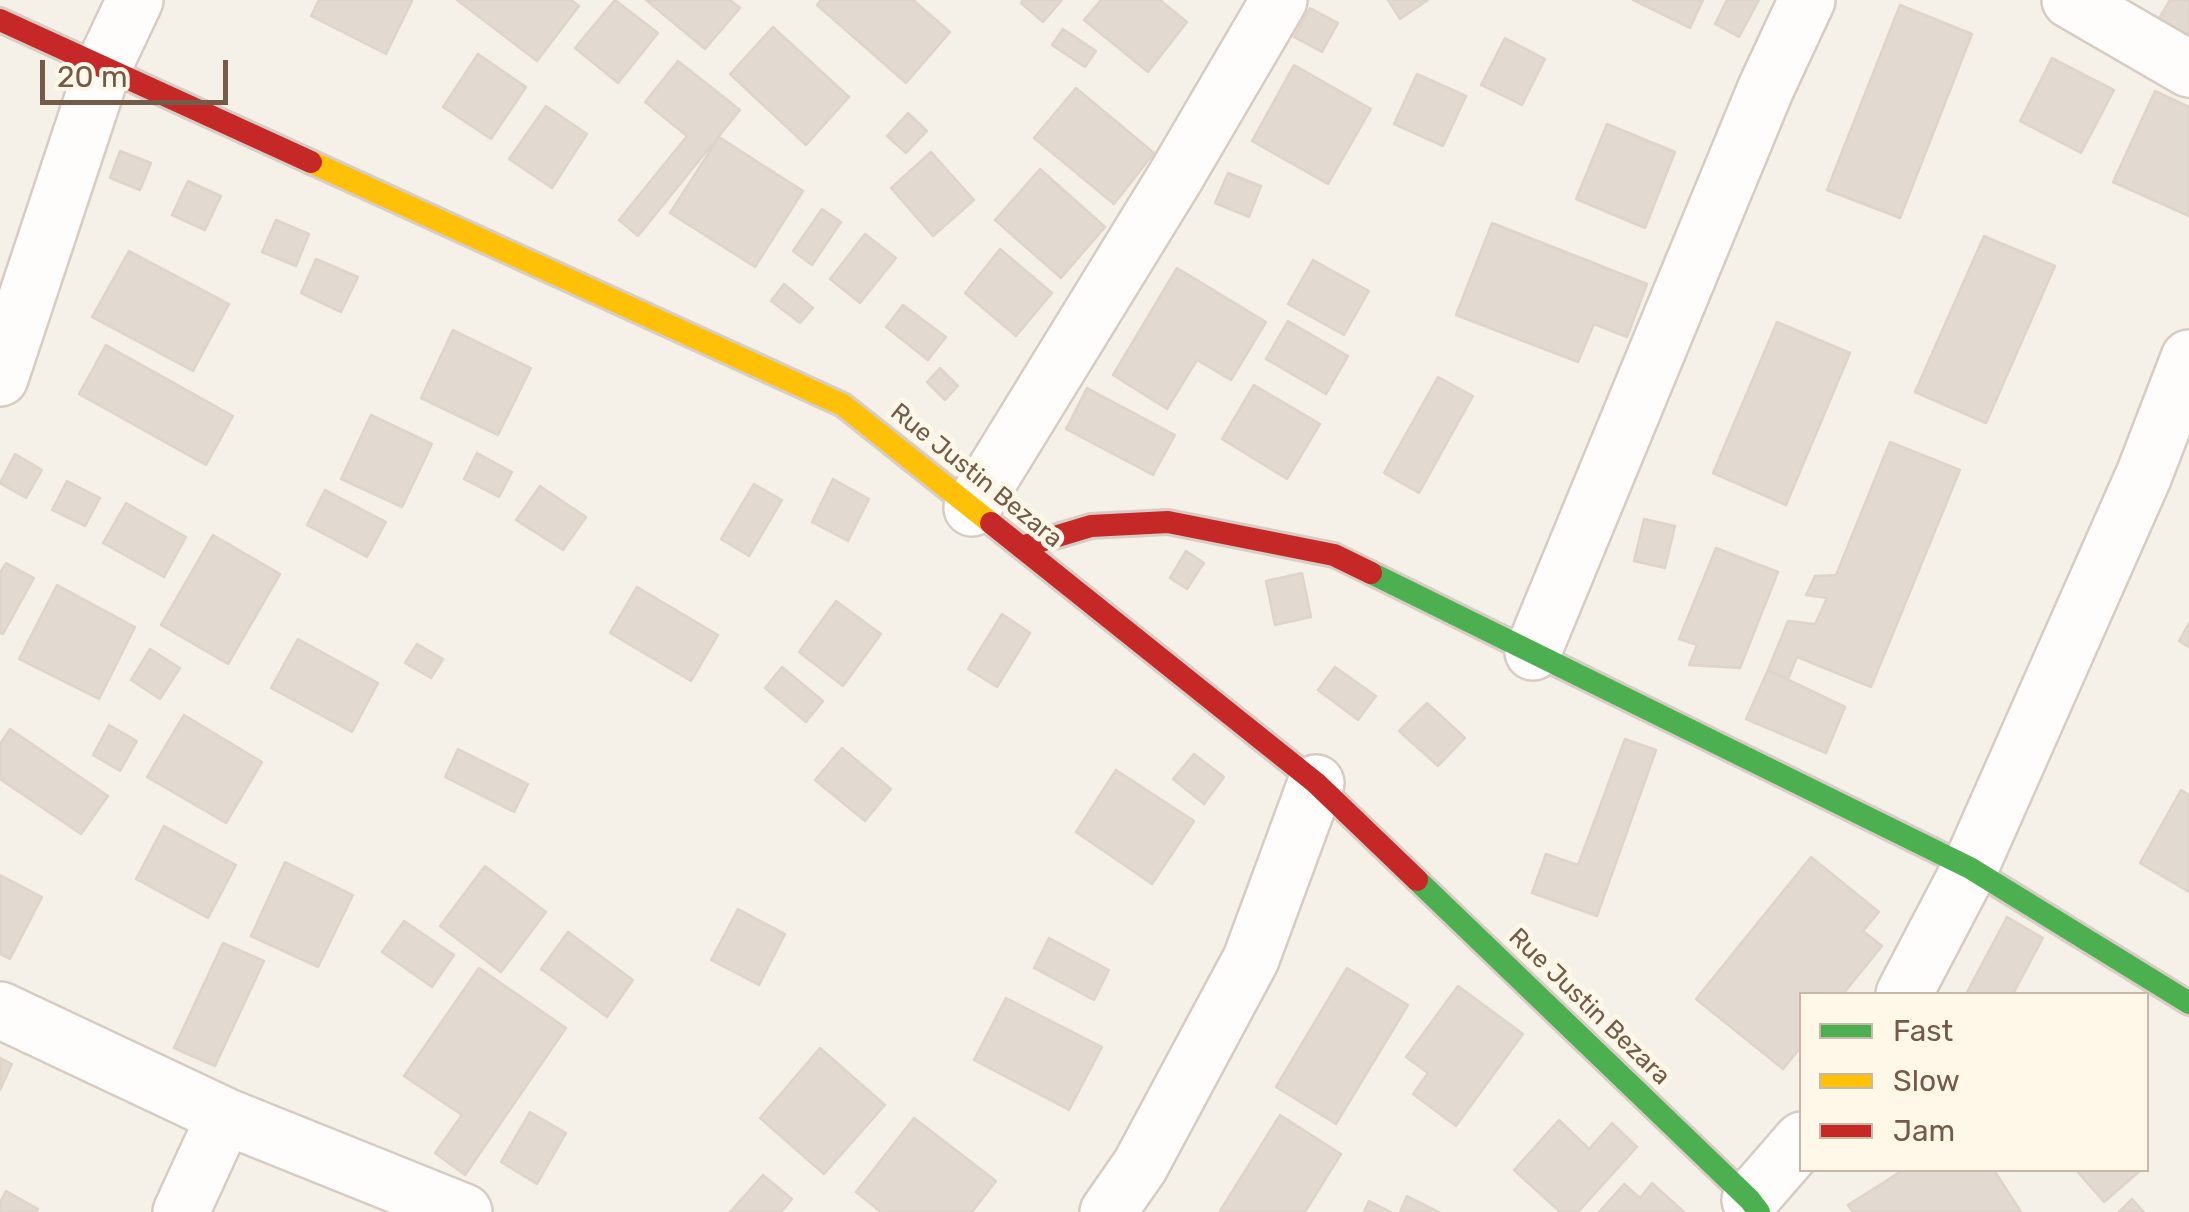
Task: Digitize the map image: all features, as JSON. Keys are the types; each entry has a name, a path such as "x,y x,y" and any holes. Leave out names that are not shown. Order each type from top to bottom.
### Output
{"street":[{"path":"0,378 104,68 135,0"},
{"path":"972,508 1279,0"},
{"path":"1533,652 1806,0"},
{"path":"2070,0 2189,68"},
{"name":"Rue Justin Bezara","path":"0,20 844,405 1316,783 1754,1206"},
{"path":"1905,992 1970,868 2144,475 2189,358"},
{"path":"1021,547 1091,526 1168,522 1334,555 1970,868 2189,1003"},
{"path":"1108,1212 1140,1166 1251,959 1316,783"},
{"path":"0,1010 225,1116 464,1212"},
{"path":"182,1212 225,1116"},
{"path":"1754,1206 1799,1144"}],"building":[{"path":"319,0 412,1 386,54 311,16"},
{"path":"457,0 571,0 579,6 537,61"},
{"path":"615,0 658,33 618,83 575,48"},
{"path":"646,0 730,0 740,8 705,49"},
{"path":"821,0 913,0 950,32 906,83 817,5"},
{"path":"1062,0 1043,22 1021,3"},
{"path":"1101,0 1160,0 1187,22 1148,72 1084,20"},
{"path":"1388,0 1428,0 1400,19"},
{"path":"1633,0 1703,0 1690,28"},
{"path":"1727,0 1759,0 1739,37 1715,24"},
{"path":"2170,0 2189,0 2189,40 2157,22"},
{"path":"1900,5 1972,34 1900,218 1827,190"},
{"path":"1310,8 1338,23 1322,52 1294,37"},
{"path":"773,27 849,97 806,145 730,74"},
{"path":"1063,29 1096,51 1085,67 1052,45"},
{"path":"1505,38 1545,59 1522,105 1481,85"},
{"path":"478,54 526,87 491,139 443,107"},
{"path":"2052,58 2114,90 2081,153 2020,121"},
{"path":"678,61 740,110 638,236 619,220 687,136 645,102"},
{"path":"1294,65 1371,109 1328,184 1252,141"},
{"path":"1417,74 1466,96 1443,146 1394,124"},
{"path":"1076,88 1154,153 1114,204 1034,138"},
{"path":"2155,91 2189,107 2189,216 2113,182"},
{"path":"546,106 587,134 552,188 509,159"},
{"path":"908,113 927,131 906,153 887,136"},
{"path":"1607,124 1675,152 1645,228 1576,199"},
{"path":"719,137 803,191 755,267 670,213"},
{"path":"120,151 151,163 140,190 110,178"},
{"path":"931,152 974,200 933,236 891,188"},
{"path":"1040,169 1105,227 1061,278 995,220"},
{"path":"1228,173 1261,186 1249,217 1215,203"},
{"path":"188,181 221,196 205,230 172,215"},
{"path":"822,209 841,222 812,265 793,251"},
{"path":"276,220 309,234 296,266 262,252"},
{"path":"1492,223 1647,284 1627,337 1594,324 1578,362 1456,315"},
{"path":"865,234 896,258 860,303 830,279"},
{"path":"1984,236 2055,266 1986,423 1915,392"},
{"path":"1000,249 1052,293 1016,336 965,293"},
{"path":"129,251 229,304 193,371 92,317"},
{"path":"316,259 358,277 341,312 301,293"},
{"path":"1313,260 1369,291 1344,335 1288,304"},
{"path":"1177,268 1266,322 1231,380 1197,360 1167,409 1113,375"},
{"path":"784,284 813,308 800,323 771,301"},
{"path":"903,305 946,337 928,360 886,327"},
{"path":"1288,321 1348,356 1326,394 1266,359"},
{"path":"1777,322 1850,353 1786,505 1713,473"},
{"path":"453,330 531,368 498,435 421,398"},
{"path":"106,345 233,416 206,465 79,394"},
{"path":"940,368 958,386 945,400 927,382"},
{"path":"1438,377 1473,396 1419,493 1384,473"},
{"path":"1254,385 1320,424 1287,479 1222,439"},
{"path":"1087,388 1175,435 1153,475 1066,429"},
{"path":"371,415 432,444 402,507 341,479"},
{"path":"1890,442 1960,470 1871,687 1797,657 1788,679 1768,670 1788,621 1815,624 1827,598 1806,595 1815,576 1836,575"},
{"path":"477,453 512,472 499,497 464,479"},
{"path":"15,454 42,470 26,498 0,483"},
{"path":"833,479 869,499 848,541 812,522"},
{"path":"67,481 100,498 85,526 52,510"},
{"path":"754,484 782,500 749,556 721,539"},
{"path":"540,486 586,517 563,550 516,520"},
{"path":"325,490 386,522 367,557 307,525"},
{"path":"126,503 186,537 164,577 103,543"},
{"path":"1644,519 1675,526 1665,568 1634,561"},
{"path":"213,535 280,574 228,664 161,625"},
{"path":"1716,548 1778,572 1740,668 1689,665 1697,645 1679,639"},
{"path":"1186,551 1204,563 1187,589 1170,578"},
{"path":"6,563 34,578 3,634 0,573"},
{"path":"1302,573 1311,617 1275,625 1266,581"},
{"path":"57,585 135,627 99,699 19,659"},
{"path":"637,587 718,635 691,681 610,633"},
{"path":"836,601 881,634 843,686 799,652"},
{"path":"1002,614 1030,633 997,687 968,669"},
{"path":"2189,623 2189,647 2179,641"},
{"path":"298,639 378,683 352,732 271,688"},
{"path":"417,644 443,659 431,678 405,663"},
{"path":"150,649 180,668 160,699 131,680"},
{"path":"782,667 823,701 806,722 765,688"},
{"path":"1335,667 1376,696 1358,720 1318,690"},
{"path":"1768,670 1845,707 1826,753 1746,719"},
{"path":"1427,703 1465,738 1438,766 1399,731"},
{"path":"184,715 262,762 226,823 147,777"},
{"path":"109,725 137,741 120,771 93,755"},
{"path":"10,729 108,796 81,834 0,779 0,744"},
{"path":"1625,739 1656,750 1597,916 1532,893 1546,854 1578,865"},
{"path":"842,748 891,789 865,821 815,780"},
{"path":"458,749 528,784 514,812 445,777"},
{"path":"1194,754 1224,777 1204,804 1173,779"},
{"path":"1116,770 1194,821 1152,884 1076,832"},
{"path":"2181,790 2189,795 2189,892 2140,863"},
{"path":"164,826 236,865 208,918 136,879"},
{"path":"1811,857 1879,912 1863,931 1882,946 1845,992 1799,992 1799,1050 1783,1069 1696,999"},
{"path":"285,862 353,895 318,967 251,936"},
{"path":"485,866 546,912 501,972 440,926"},
{"path":"0,875 42,897 10,959 0,954"},
{"path":"738,909 785,934 759,985 711,960"},
{"path":"2007,917 2043,938 2014,992 1967,992"},
{"path":"404,921 454,955 432,987 382,952"},
{"path":"568,932 633,980 607,1017 541,969"},
{"path":"1049,938 1109,970 1094,1000 1034,968"},
{"path":"223,943 264,961 215,1066 174,1048"},
{"path":"479,968 566,1028 465,1175 435,1153 462,1115 404,1076"},
{"path":"1347,968 1408,1005 1336,1124 1276,1087"},
{"path":"1458,986 1523,1034 1456,1126 1413,1094 1428,1073 1406,1057"},
{"path":"1006,998 1102,1047 1069,1110 974,1060"},
{"path":"820,1048 885,1105 824,1174 760,1118"},
{"path":"0,1058 12,1064 0,1090"},
{"path":"530,1112 566,1133 537,1184 501,1162"},
{"path":"1280,1115 1341,1154 1305,1212 1220,1211"},
{"path":"914,1118 996,1181 972,1212 881,1212 856,1192"},
{"path":"1559,1120 1589,1149 1612,1123 1637,1147 1578,1212 1560,1212 1514,1170"},
{"path":"1900,1172 1995,1172 2021,1212 1853,1212 1848,1205"},
{"path":"2078,1172 2139,1172 2104,1202"},
{"path":"763,1175 792,1199 781,1212 730,1212"},
{"path":"1652,1183 1684,1212 1599,1212 1624,1184 1640,1198"},
{"path":"6,1191 38,1209 0,1212"},
{"path":"1407,1196 1439,1212 1400,1212"},
{"path":"2132,1199 2144,1212 2119,1212"},
{"path":"1369,1201 1391,1212 1364,1212"}],"traffic: fast":[{"path":"1371,573 1970,868 2189,1003"},
{"path":"1417,880 1759,1212"}],"traffic: slow":[{"path":"311,162 843,405 991,523"}],"traffic: jam":[{"path":"0,20 311,162"},
{"path":"1021,547 1091,526 1168,522 1334,555 1371,573"},
{"path":"991,523 1316,783 1417,880"}]}
